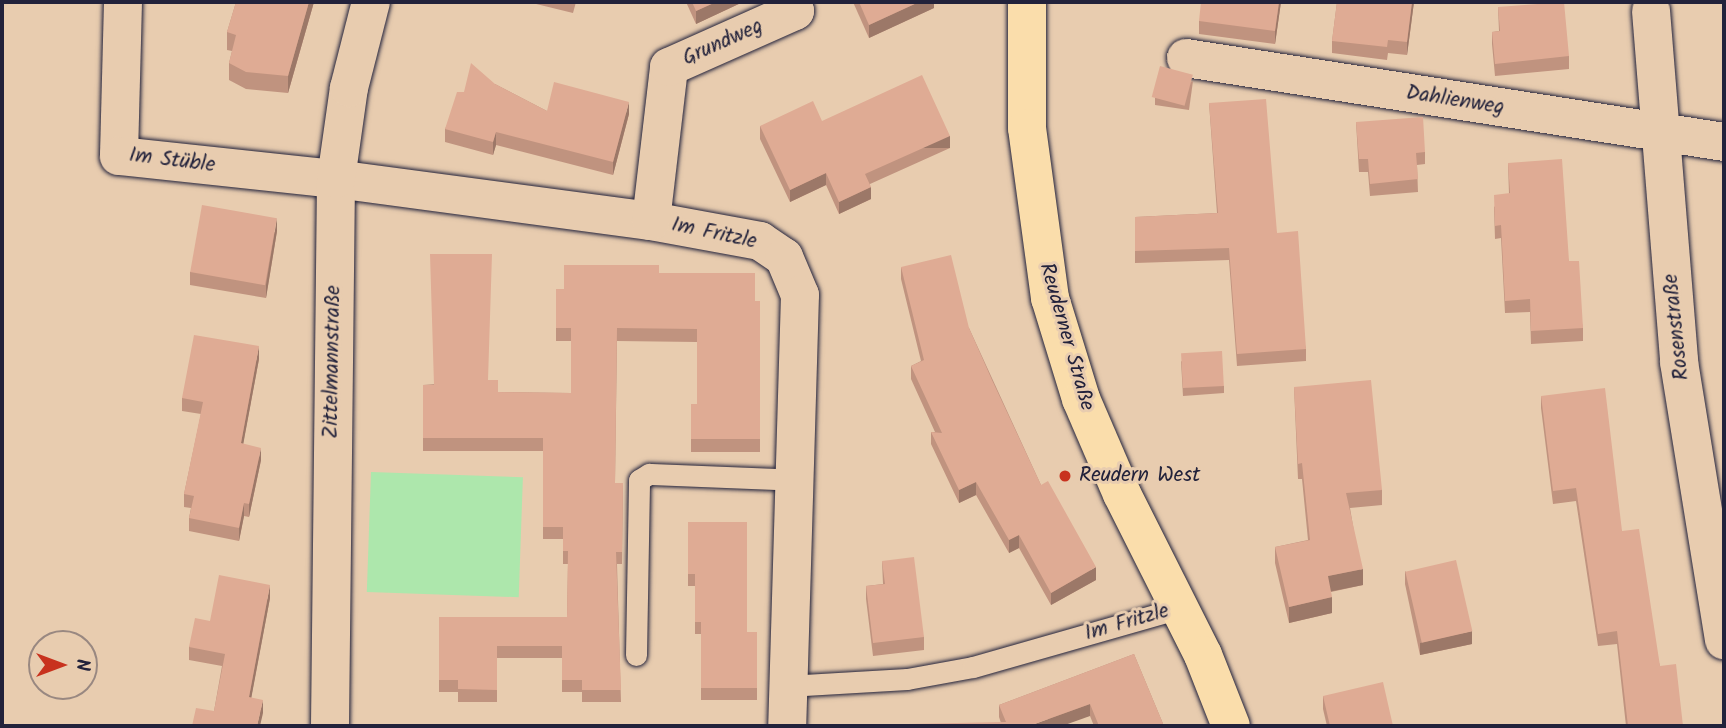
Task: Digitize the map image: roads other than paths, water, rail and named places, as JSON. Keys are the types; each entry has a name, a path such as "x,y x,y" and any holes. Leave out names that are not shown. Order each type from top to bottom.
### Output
{"main road":[{"name":"Reuderner Straße","path":"1027,2 1027,128 1050,298 1081,399 1180,608 1231,726"}],"street":[{"name":"Im Stüble","path":"123,2 120,156 336,178"},
{"name":"Zittelmannstraße","path":"330,726 336,178 349,88 371,2"},
{"name":"Grundweg","path":"651,221 669,67 795,11 791,2"},
{"name":"Rosenstraße","path":"1651,11 1679,362 1724,640"},
{"name":"Dahlienweg","path":"1186,58 1724,142"},
{"name":"Im Fritzle","path":"336,178 651,221 760,241 784,257 800,295 797,480 787,726"}],"lane":[{"path":"636,655 639,480 649,474 797,480"},
{"name":"Im Fritzle","path":"787,686 907,680 974,667 1180,608"}],"place":[{"name":"Reudern West","path":"1065,476"}]}
